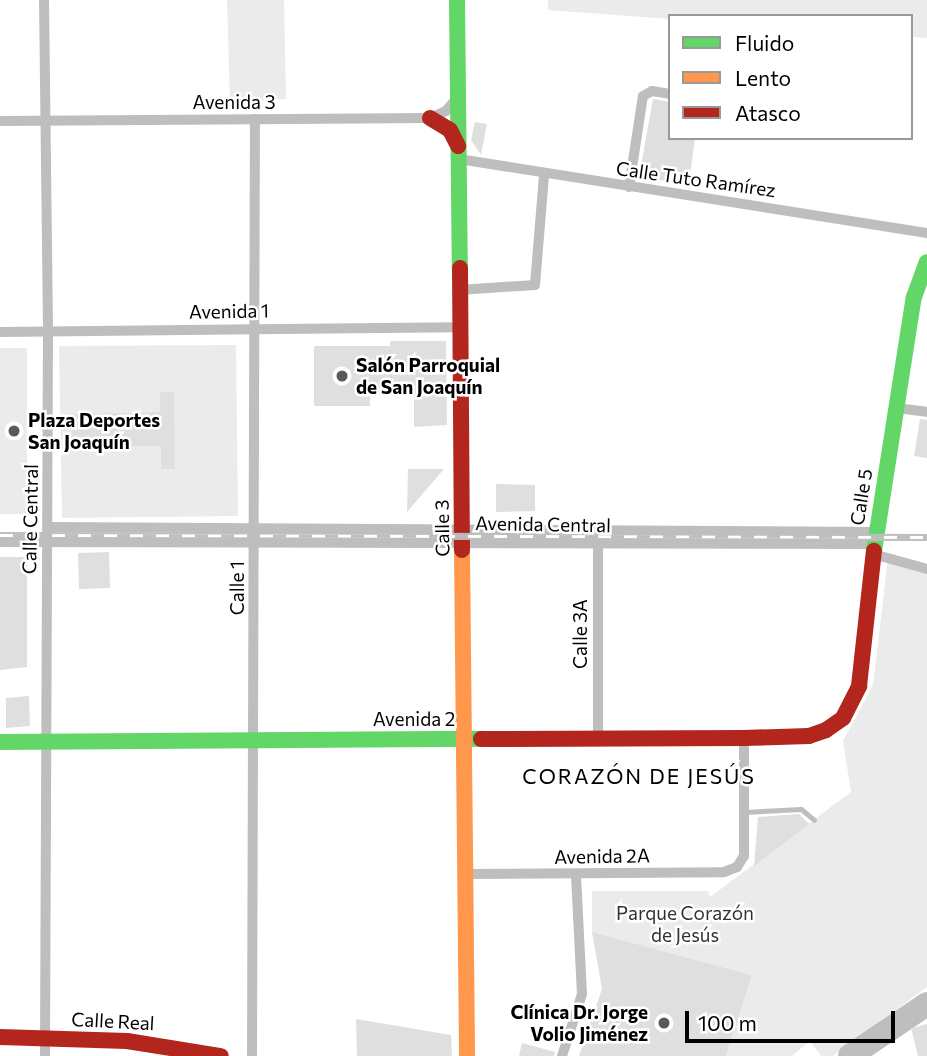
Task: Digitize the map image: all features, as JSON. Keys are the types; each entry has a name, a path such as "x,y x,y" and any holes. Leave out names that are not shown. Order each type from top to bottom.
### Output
{"main road":[{"name":"Calle 3","path":"457,0 467,1056"},
{"path":"430,118 450,130 459,153"},
{"name":"Calle 5","path":"827,730 843,718 859,686 875,543 896,408 914,297 927,262"},
{"name":"Avenida 2","path":"0,742 744,738 809,736 827,730"},
{"name":"Calle Real","path":"0,1037 127,1041 221,1056"}],"street":[{"name":"Calle Central","path":"44,0 48,331 46,1056"},
{"path":"629,187 646,93 668,94"},
{"path":"430,118 446,111 458,95"},
{"name":"Avenida 3","path":"0,121 430,118"},
{"name":"Calle 1","path":"252,1056 255,119"},
{"name":"Calle Tuto Ramírez","path":"459,153 544,175 927,233"},
{"path":"459,290 535,285 544,175"},
{"name":"Avenida 1","path":"0,332 459,327"},
{"path":"896,408 927,412"},
{"name":"Avenida Central","path":"48,527 463,534 598,543 875,543"},
{"name":"Avenida Central","path":"0,542 254,542 598,529 875,543"},
{"name":"Calle 3A","path":"598,529 598,739"},
{"path":"875,543 927,569"},
{"path":"744,738 745,812"},
{"name":"Avenida 2A","path":"465,874 724,872 737,867 744,856 745,812"},
{"path":"562,1056 582,994 576,874"}],"lane":[{"path":"745,812 801,809 814,820"}],"green space":[{"path":"227,0 284,0 286,99 230,102"},
{"path":"548,0 927,0 927,38 913,37 913,14 668,14 668,19 548,10"},
{"path":"236,345 238,516 62,518 59,346","holes":["160,412 174,469 161,446 71,447 71,414"]},
{"name":"Plaza Deportes San Joaquín","path":"0,348 27,348 27,514 0,514"},
{"name":"Parque Corazón de Jesús","path":"888,558 927,571 927,987 833,1056 821,1056 810,1041 792,1056 726,1056 752,975 592,932 592,891 708,891 710,897 851,792 843,741 873,685"}],"building":[{"path":"653,99 668,102 668,140 695,140 689,184 639,177"},
{"path":"475,122 487,124 481,155 471,140"},
{"path":"390,341 446,341 447,425 414,427 414,392 370,392 370,406 314,406 314,346 390,346"},
{"path":"160,392 174,392 175,469 161,469 161,446 71,447 71,414 160,412"},
{"path":"920,419 927,420 927,458 914,456"},
{"path":"408,469 444,469 407,512"},
{"path":"496,484 535,485 535,511 496,512"},
{"path":"109,552 110,588 79,589 78,553"},
{"path":"0,557 27,557 27,667 0,670"},
{"path":"29,696 30,726 6,728 6,698"},
{"path":"799,814 809,824 754,866 758,817"},
{"name":"Clínica Dr. Jorge Volio Jiménez","path":"592,932 752,975 726,1056 579,1056 602,989"},
{"path":"356,1019 451,1035 452,1056 357,1056"},
{"path":"927,1024 927,1056 918,1056 911,1028"},
{"path":"522,1043 555,1052 554,1056 519,1056"}],"waterway":[{"path":"850,1056 927,1004"}],"railway":[{"path":"0,535 927,537"}],"traffic: fast":[{"path":"457,0 460,268"},
{"path":"874,551 914,297 927,262"},
{"path":"0,742 481,739"}],"traffic: slow":[{"path":"462,550 467,1056"}],"traffic: jam":[{"path":"430,118 450,130 458,146"},
{"path":"460,268 462,550"},
{"path":"481,739 744,738 809,736 826,730 843,718 859,686 874,551"},
{"path":"0,1037 127,1041 221,1056"}],"place":[{"name":"Salón Parroquial de San Joaquín","path":"342,376"},
{"name":"Plaza Deportes San Joaquín","path":"14,431"},
{"name":"Clínica Dr. Jorge Volio Jiménez","path":"664,1023"}],"district":[{"name":"CORAZÓN DE JESÚS","path":"639,776"}]}
